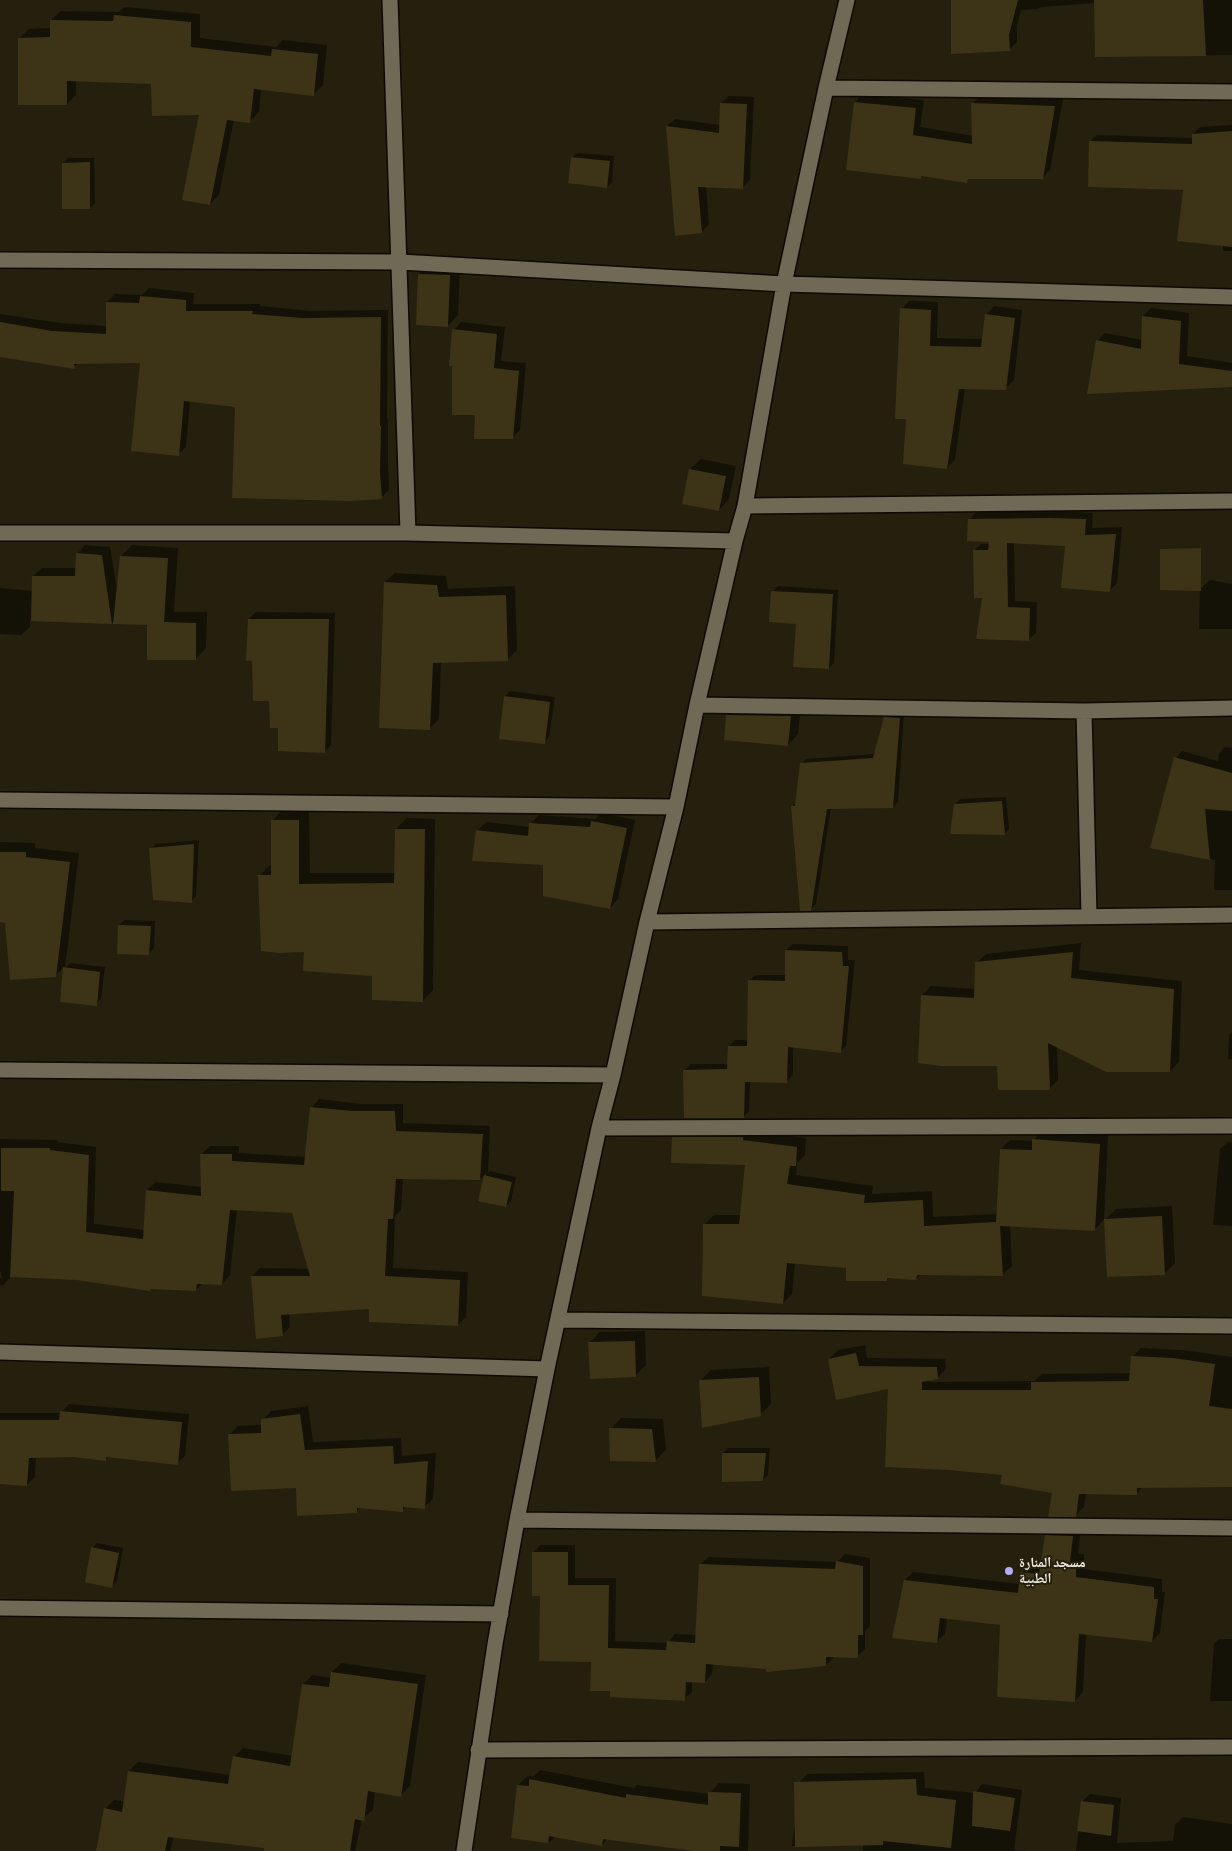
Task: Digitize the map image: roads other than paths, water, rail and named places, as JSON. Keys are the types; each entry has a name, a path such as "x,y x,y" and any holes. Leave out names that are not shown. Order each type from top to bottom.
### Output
{"street":[{"path":"390,0 408,533"},
{"path":"464,1851 495,1644 547,1369 599,1128 676,807 697,705 735,541 745,506 784,284 847,0"},
{"path":"826,88 1232,92"},
{"path":"0,260 400,262 784,284 1232,297"},
{"path":"745,506 1232,501"},
{"path":"0,533 408,533 735,541"},
{"path":"697,705 1084,711 1232,708"},
{"path":"1084,711 1089,916"},
{"path":"0,800 676,807"},
{"path":"647,922 1232,915"},
{"path":"0,1070 613,1075"},
{"path":"599,1128 1232,1126"},
{"path":"558,1320 1232,1326"},
{"path":"0,1352 547,1369"},
{"path":"517,1520 1232,1528"},
{"path":"0,1608 502,1614"},
{"path":"478,1750 1232,1747"}],"place":[{"name":"مسجد المنارة الطبية","path":"1009,1571"}]}
